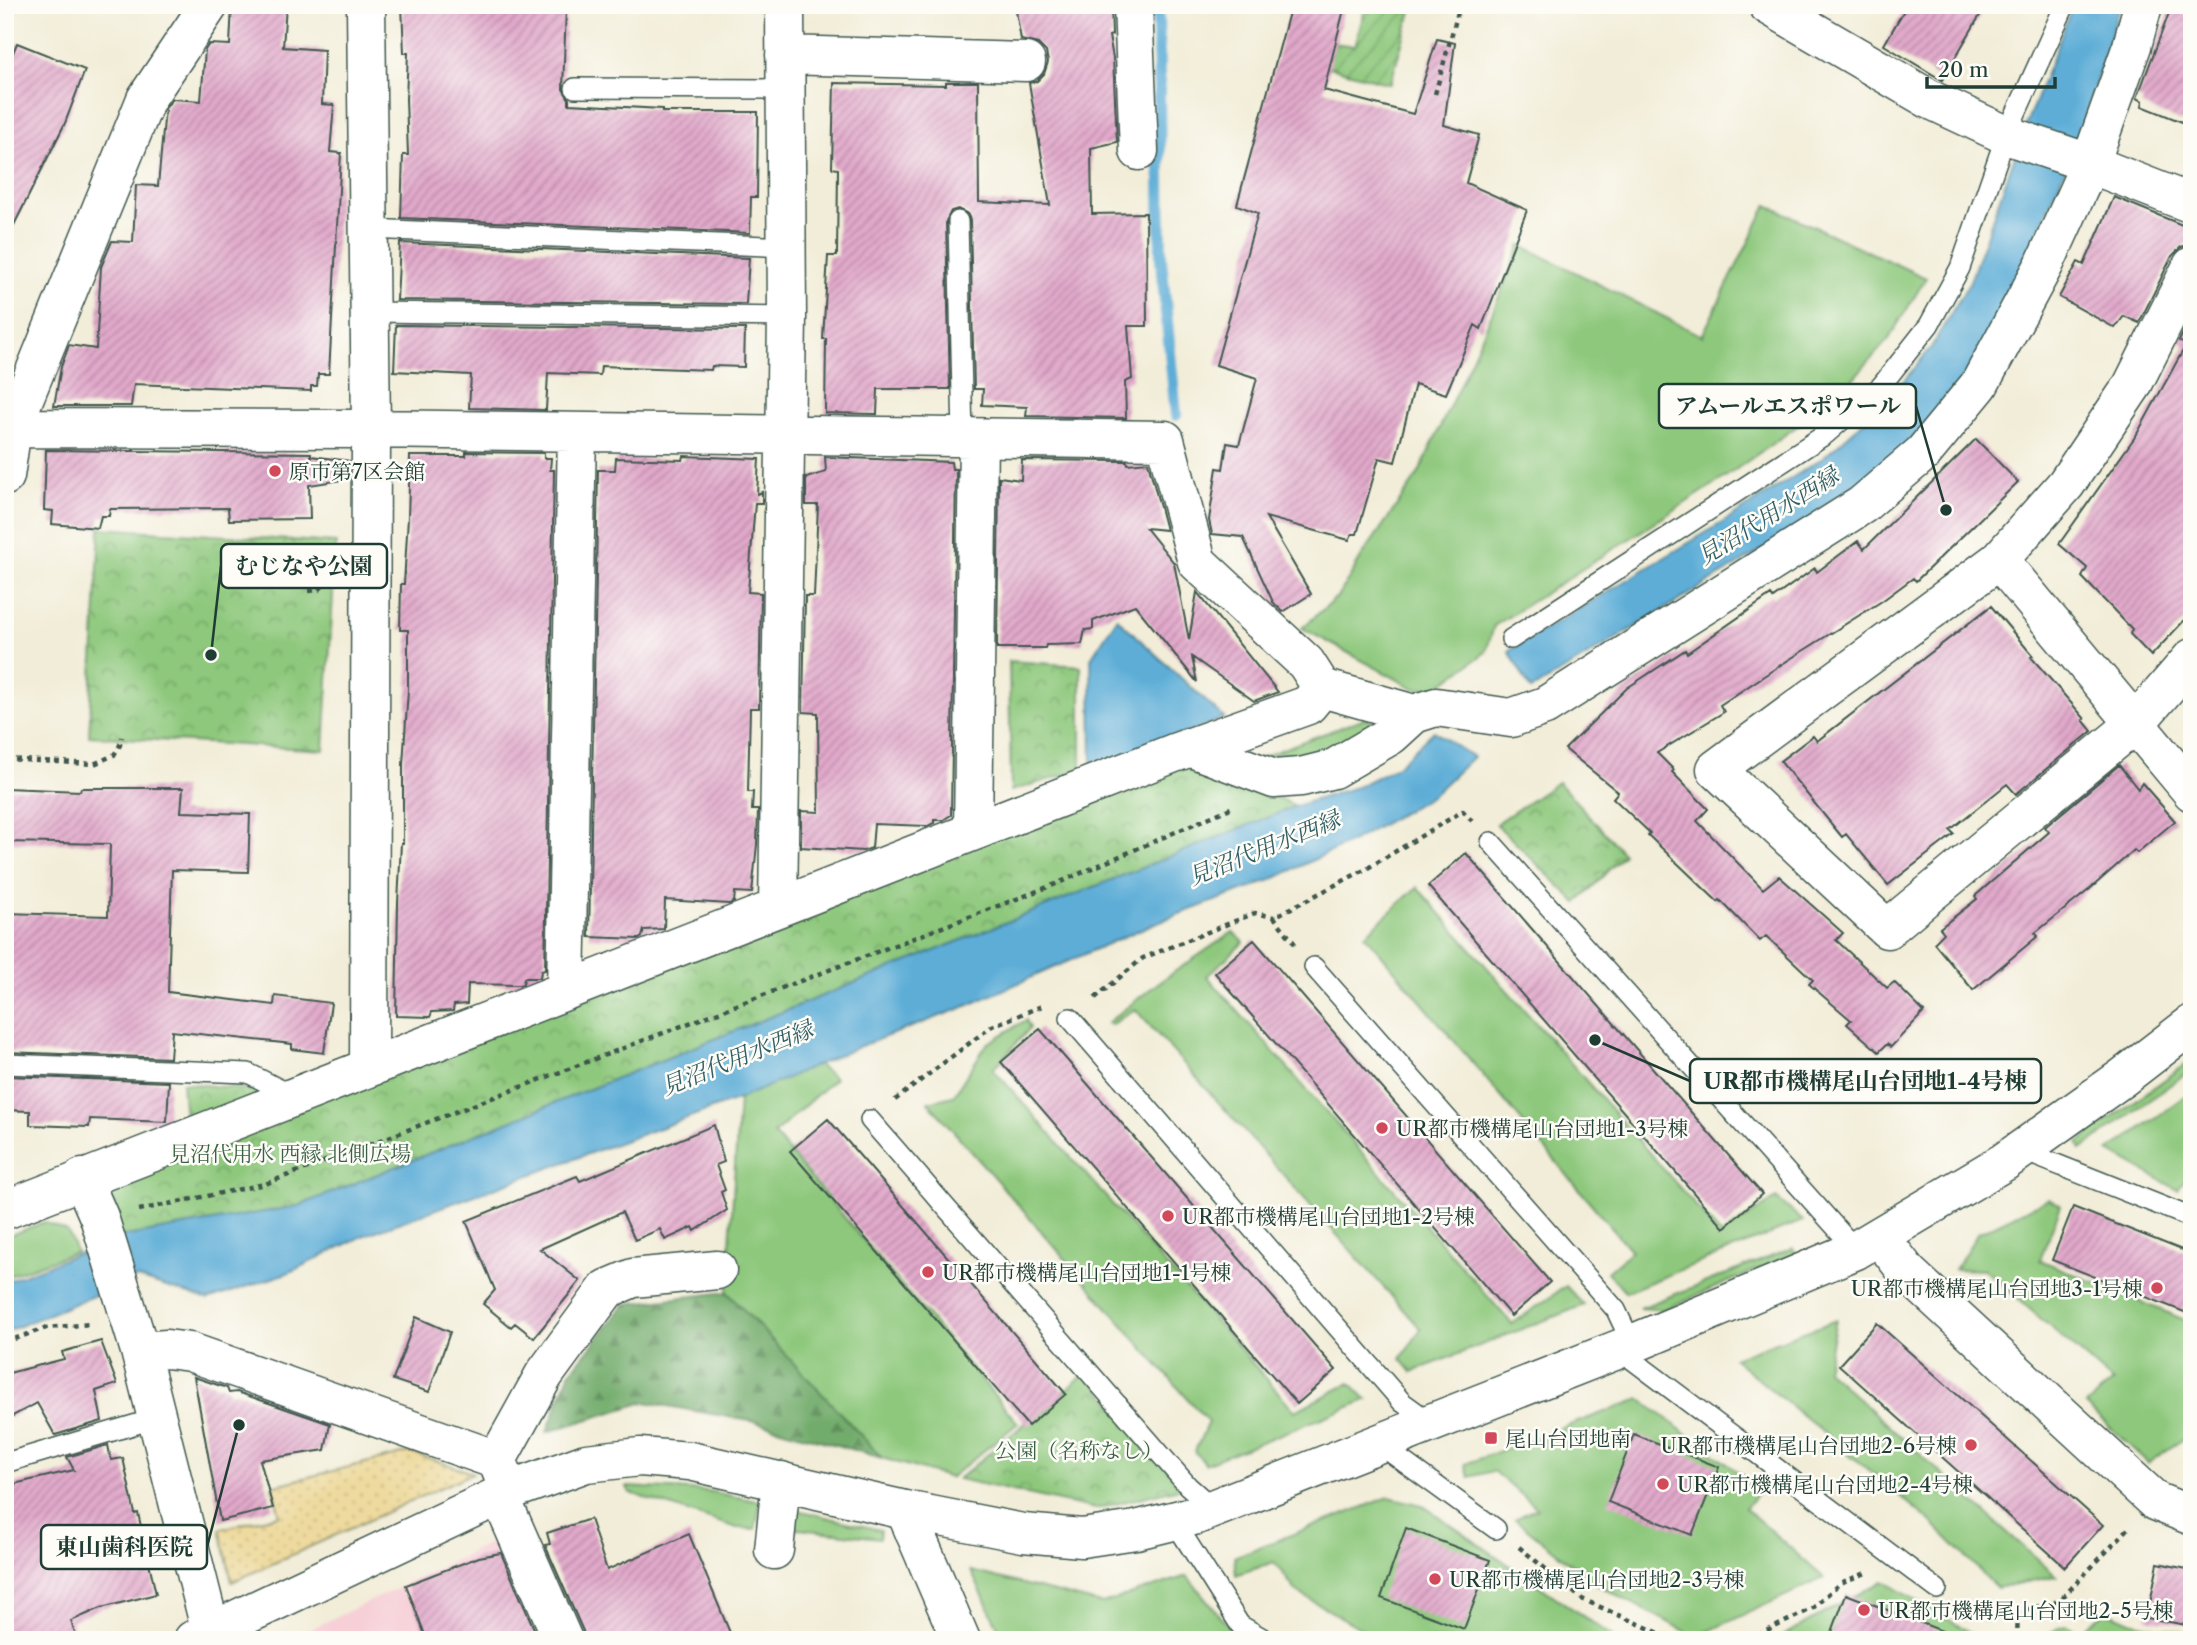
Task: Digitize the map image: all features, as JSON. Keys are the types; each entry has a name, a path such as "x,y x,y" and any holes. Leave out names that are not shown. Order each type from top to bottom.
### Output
{"street":[{"path":"5,476 12,428 146,99 209,5"},
{"path":"366,5 371,429 369,1066"},
{"path":"778,907 788,317 785,5"},
{"path":"1133,5 1139,151"},
{"path":"1768,5 1929,99 2012,136 2192,204"},
{"path":"1189,747 1274,779 1301,777 1333,769 1391,735 1414,714 1436,707 1511,718 1545,706 1863,505 1923,453 1979,385 2044,265 2132,46 2143,5"},
{"path":"785,72 1026,62"},
{"path":"2192,266 2132,386 2066,484 1999,560 1716,769 1887,929 2134,725 2192,658"},
{"path":"12,428 371,429 1165,440 1197,562 1306,663 1322,688 1414,714"},
{"path":"566,990 577,432"},
{"path":"971,438 973,831"},
{"path":"1999,560 2192,792"},
{"path":"5,1210 1189,747 1308,705 1322,688"},
{"path":"82,1178 113,1215 128,1313 157,1419 206,1637 502,1482 586,1463 640,1457 690,1461 905,1510 1023,1533 1082,1538 1136,1530 1214,1509 1625,1347 1868,1244 2021,1150 2192,1024"},
{"path":"1868,1244 1908,1273 2155,1502 2192,1516"},
{"path":"563,1640 502,1482 544,1375 607,1289 633,1278 717,1270"},
{"path":"140,1351 167,1349 190,1352 502,1482"},
{"path":"774,1550 781,1481"},
{"path":"905,1510 961,1640"}],"lane":[{"path":"1511,639 1826,434 1881,386 1929,325 1960,268 2065,5"},
{"path":"575,88 785,72"},
{"path":"958,221 971,438"},
{"path":"369,229 787,247"},
{"path":"369,312 788,317"},
{"path":"1491,842 1868,1244"},
{"path":"1314,967 1616,1310 1625,1347 1937,1589"},
{"path":"1070,1018 1402,1402 1431,1423"},
{"path":"5,1064 248,1073 293,1096"},
{"path":"870,1120 1188,1486 1214,1509"},
{"path":"2021,1150 2192,1218"},
{"path":"5,1463 157,1419"},
{"path":"1379,1444 1496,1529"},
{"path":"1174,1521 1240,1625 1266,1640"}],"path":[{"path":"1435,94 1460,5"},
{"path":"5,759 94,764 114,755 122,737"},
{"path":"113,1215 265,1184 1056,884 1240,804"},
{"path":"1314,967 1274,918 1366,869 1463,811 1491,842"},
{"path":"5,1342 46,1328 103,1323 128,1313"},
{"path":"1937,1589 1986,1620 2059,1601 2155,1502"},
{"path":"1496,1529 1582,1599 1672,1639"},
{"path":"1749,1640 1813,1608 1840,1583 1899,1560"},
{"path":"2017,1640 2018,1612"}],"shaded area":[{"path":"495,1540 533,1640 287,1640 400,1587"}],"green space":[{"path":"1366,5 1413,5 1390,84 1312,62 1319,41 1355,46"},
{"path":"1767,205 1926,278 1888,340 1834,400 1721,480 1494,626 1486,652 1437,688 1415,689 1302,628 1339,595 1362,556 1418,475 1521,245 1702,336"},
{"path":"100,528 336,543 324,750 89,736"},
{"path":"1009,661 1081,666 1081,770 1011,791"},
{"path":"1365,718 1378,724 1335,753 1274,773 1259,758"},
{"name":"見沼代用水 西縁 北側広場","path":"1174,753 1296,806 298,1206 121,1237 97,1172"},
{"path":"1558,782 1624,854 1577,903 1496,824"},
{"path":"1417,887 1721,1235 1776,1198 1803,1221 1626,1292 1607,1272 1631,1251 1365,935"},
{"path":"1233,932 1244,942 1207,976 1512,1324 1566,1286 1584,1305 1412,1372 1401,1359 1421,1329 1135,1009 1111,1025 1107,1023 1158,983"},
{"path":"1026,1020 1030,1028 993,1069 1295,1411 1350,1383 1367,1400 1205,1464 1195,1451 1208,1422 928,1102 953,1096 987,1044"},
{"path":"2192,1060 2192,1069 2081,1150 2078,1142"},
{"path":"817,1064 835,1078 774,1134 1018,1423 950,1478 882,1458 727,1292 739,1099"},
{"path":"182,1083 266,1091 186,1132"},
{"path":"2192,1092 2192,1170 2178,1190 2109,1151"},
{"path":"2048,1199 2061,1205 2040,1260 2192,1323 2192,1433 2148,1463 2086,1405 2113,1382 1985,1270 1955,1269 1978,1233"},
{"path":"44,1222 68,1232 76,1252 5,1277 5,1237"},
{"path":"1793,1248 1796,1253 1663,1310 1640,1308"},
{"path":"727,1292 882,1458 756,1422 645,1402 547,1432 569,1374 625,1304"},
{"path":"1836,1320 1826,1370 2056,1576 1997,1588 1930,1521 1733,1358"},
{"name":"公園（名称なし）","path":"1086,1373 1183,1487 1096,1509 958,1479"},
{"path":"1640,1399 1761,1489 1745,1508 1824,1578 1696,1637 1596,1584 1515,1519 1537,1508 1493,1471 1469,1477 1465,1464"},
{"path":"627,1487 708,1491 761,1502 755,1529 737,1528 630,1493"},
{"path":"1389,1497 1422,1505 1612,1636 1604,1640 1381,1640 1297,1592 1274,1562 1236,1575 1234,1557"},
{"path":"793,1509 880,1530 880,1538 790,1528"},
{"path":"971,1571 1102,1604 1187,1576 1240,1640 1004,1640"},
{"path":"1883,1581 1983,1640 1775,1640"},
{"path":"2105,1610 2130,1621 2192,1634 2192,1640 2047,1640 2051,1632 2066,1625 2081,1631"}],"sand":[{"path":"410,1452 473,1473 232,1582 220,1529 280,1515 272,1486"}],"water":[{"name":"見沼代用水西縁","path":"2073,5 2120,5 2078,140 1997,326 1972,366 1928,423 1863,489 1531,690 1509,651 1730,518 1824,457 1888,400 1930,349 1970,281 2027,122"},
{"path":"1117,618 1224,718 1092,771 1091,658"},
{"name":"見沼代用水西縁","path":"1434,731 1473,757 1433,795 1355,840 1269,881 1155,923 962,1008 858,1047 739,1099 365,1235 290,1272 208,1300 137,1278 5,1332 5,1282 121,1237 298,1206 1296,806 1359,786 1396,767"}],"building":[{"path":"232,5 286,5 283,47 324,50 322,104 334,105 330,152 341,153 329,374 318,374 317,386 311,386 311,391 134,384 131,406 54,406 61,367 69,345 96,349 101,267 112,241 133,242 136,185 158,186 165,109 172,99 201,101 205,50 209,44 230,45"},
{"path":"402,5 566,8 563,89 569,104 662,109 662,112 758,112 757,197 751,197 750,233 401,218 403,155 408,155 408,53 404,53"},
{"path":"1015,5 1111,5 1112,35 1109,36 1113,58 1117,142 1091,148 1092,214 1146,213 1147,326 1128,326 1132,379 1125,382 1126,418 1026,416 1027,407 982,405 983,389 974,389 970,221 968,214 958,209 951,211 946,221 950,389 878,389 877,414 825,413 826,339 823,339 828,256 837,256 838,169 832,168 834,83 946,85 946,82 978,82 979,202 1050,205 1029,83 1037,81 1044,74 1048,62 1046,52 1038,44 1021,40"},
{"path":"1291,5 1345,5 1324,90 1413,114 1437,39 1455,43 1444,125 1479,135 1466,183 1527,210 1481,329 1475,325 1446,394 1415,384 1395,462 1379,458 1357,534 1352,534 1349,540 1266,517 1311,594 1283,612 1273,602 1243,537 1212,534 1209,520 1217,468 1223,469 1227,443 1239,445 1257,378 1216,365 1258,213 1237,205"},
{"path":"1907,5 1986,5 1942,80 1884,45"},
{"path":"2172,5 2192,5 2192,126 2142,106 2143,101 2137,98"},
{"path":"17,43 85,70 65,123 5,243 5,72"},
{"path":"2114,197 2192,229 2192,244 2181,247 2172,256 2139,323 2124,316 2115,328 2059,297 2078,262 2084,265"},
{"path":"400,243 749,258 746,304 397,300"},
{"path":"2192,315 2192,612 2151,656 2130,634 2132,629 2082,577 2087,568 2059,544 2137,434 2186,345 2179,341"},
{"path":"396,325 745,329 744,367 712,366 711,370 601,366 600,375 548,373 546,410 469,408 471,375 394,371"},
{"path":"1976,439 2018,482 1916,581 1913,578 1882,601 1720,705 1724,712 1657,753 1708,809 1697,821 1763,889 1779,876 1843,933 1836,940 1887,988 1894,982 1924,1012 1891,1047 1887,1044 1879,1052 1847,1024 1851,1020 1809,984 1813,980 1766,936 1760,941 1720,900 1718,902 1613,798 1618,792 1565,749 1627,688 1685,650 1687,653 1815,568 1817,572 1858,541 1864,549"},
{"path":"46,450 311,453 311,456 349,461 349,479 309,485 310,519 229,520 228,508 110,509 109,516 101,516 98,528 52,524 53,511 44,510"},
{"path":"466,452 544,453 544,458 551,458 550,470 554,470 545,970 541,971 540,978 524,978 523,984 519,985 468,984 467,1004 454,1005 453,1011 432,1012 430,1017 396,1016 398,903 403,843 403,764 408,690 408,630 400,630 401,584 404,584 410,456 466,456"},
{"path":"684,456 759,459 757,494 762,492 762,503 755,503 748,592 761,593 759,708 750,708 748,792 753,792 752,810 758,810 752,893 735,892 734,902 729,904 665,900 664,929 644,930 639,939 589,937 598,470 615,470 616,458 683,460"},
{"path":"825,457 951,462 952,469 956,469 951,815 943,820 934,820 934,823 928,826 874,824 872,848 863,851 801,847 801,811 819,812 818,713 803,712 805,596 814,596 818,505 806,505 806,478 826,472"},
{"path":"1022,460 1127,461 1128,464 1148,462 1166,530 1146,528 1174,563 1189,640 1197,592 1278,692 1254,701 1192,657 1197,682 1135,605 1093,621 1093,629 1085,630 1082,644 1046,645 1045,648 997,648 999,477 1021,480"},
{"path":"1991,606 2092,731 2016,794 2007,784 1950,830 1954,834 1888,885 1846,834 1842,837 1780,761 1813,736 1817,741"},
{"path":"2119,765 2138,789 2142,783 2175,821 2137,853 2134,850 2035,933 2038,936 1973,990 1934,943 1944,933 1940,928 1977,899 1975,896 2049,832 2045,827"},
{"path":"5,788 80,791 81,788 183,788 181,812 250,814 248,872 172,870 168,992 274,1005 275,996 331,1003 324,1053 292,1049 292,1044 172,1031 170,1058 5,1052 5,913 108,916 110,844 5,842"},
{"path":"1466,853 1762,1194 1724,1228 1428,886"},
{"name":"UR都市機構尾山台団地1-3号棟","path":"1254,940 1550,1282 1511,1316 1215,973"},
{"name":"UR都市機構尾山台団地1-2号棟","path":"1040,1029 1336,1370 1297,1404 1001,1062"},
{"path":"5,1076 169,1082 167,1122 90,1119 89,1127 30,1125 30,1111 5,1110"},
{"name":"UR都市機構尾山台団地1-1号棟","path":"828,1119 1066,1394 1028,1426 790,1151"},
{"path":"714,1125 724,1162 716,1165 725,1190 721,1192 727,1210 695,1231 693,1227 665,1240 660,1229 635,1240 622,1212 540,1249 580,1281 534,1338 515,1323 511,1327 483,1304 495,1290 466,1221 577,1176 580,1181"},
{"name":"UR都市機構尾山台団地3-1号棟","path":"2073,1207 2192,1254 2192,1315 2052,1260"},
{"path":"416,1317 450,1332 429,1392 393,1380"},
{"name":"UR都市機構尾山台団地2-6号棟","path":"1877,1323 2103,1525 2065,1567 1839,1365"},
{"path":"101,1341 117,1384 96,1391 102,1421 55,1435 37,1403 5,1420 5,1374 64,1359 62,1352"},
{"path":"194,1377 227,1388 229,1393 237,1392 330,1424 325,1450 260,1460 273,1508 220,1521"},
{"name":"UR都市機構尾山台団地2-4号棟","path":"1634,1434 1719,1467 1692,1535 1608,1502"},
{"path":"108,1445 111,1460 123,1458 156,1594 101,1608 71,1621 77,1640 5,1640 5,1486 74,1470 67,1457"},
{"path":"590,1519 607,1570 689,1534 733,1640 584,1640 583,1631 545,1545 550,1544 547,1533"},
{"name":"UR都市機構尾山台団地2-3号棟","path":"1406,1528 1490,1560 1464,1629 1381,1598"},
{"path":"501,1553 539,1640 427,1640 406,1585 479,1557"},
{"path":"2158,1563 2192,1570 2192,1626 2147,1618"},
{"name":"UR都市機構尾山台団地2-5号棟","path":"1846,1594 1958,1637 1957,1640 1829,1640"}],"waterway":[{"path":"1158,5 1161,259 1176,415"}],"place":[{"name":"原市第7区会館","path":"275,471"},
{"name":"アムールエスポワール","path":"1946,510"},
{"name":"むじなや公園","path":"211,655"},
{"name":"UR都市機構尾山台団地1-4号棟","path":"1595,1040"},
{"name":"UR都市機構尾山台団地1-3号棟","path":"1382,1128"},
{"name":"UR都市機構尾山台団地1-2号棟","path":"1168,1216"},
{"name":"UR都市機構尾山台団地1-1号棟","path":"928,1272"},
{"name":"UR都市機構尾山台団地3-1号棟","path":"2157,1288"},
{"name":"東山歯科医院","path":"239,1425"},
{"name":"尾山台団地南","path":"1491,1438"},
{"name":"UR都市機構尾山台団地2-6号棟","path":"1971,1445"},
{"name":"UR都市機構尾山台団地2-4号棟","path":"1663,1484"},
{"name":"UR都市機構尾山台団地2-3号棟","path":"1435,1579"},
{"name":"UR都市機構尾山台団地2-5号棟","path":"1864,1610"}]}
